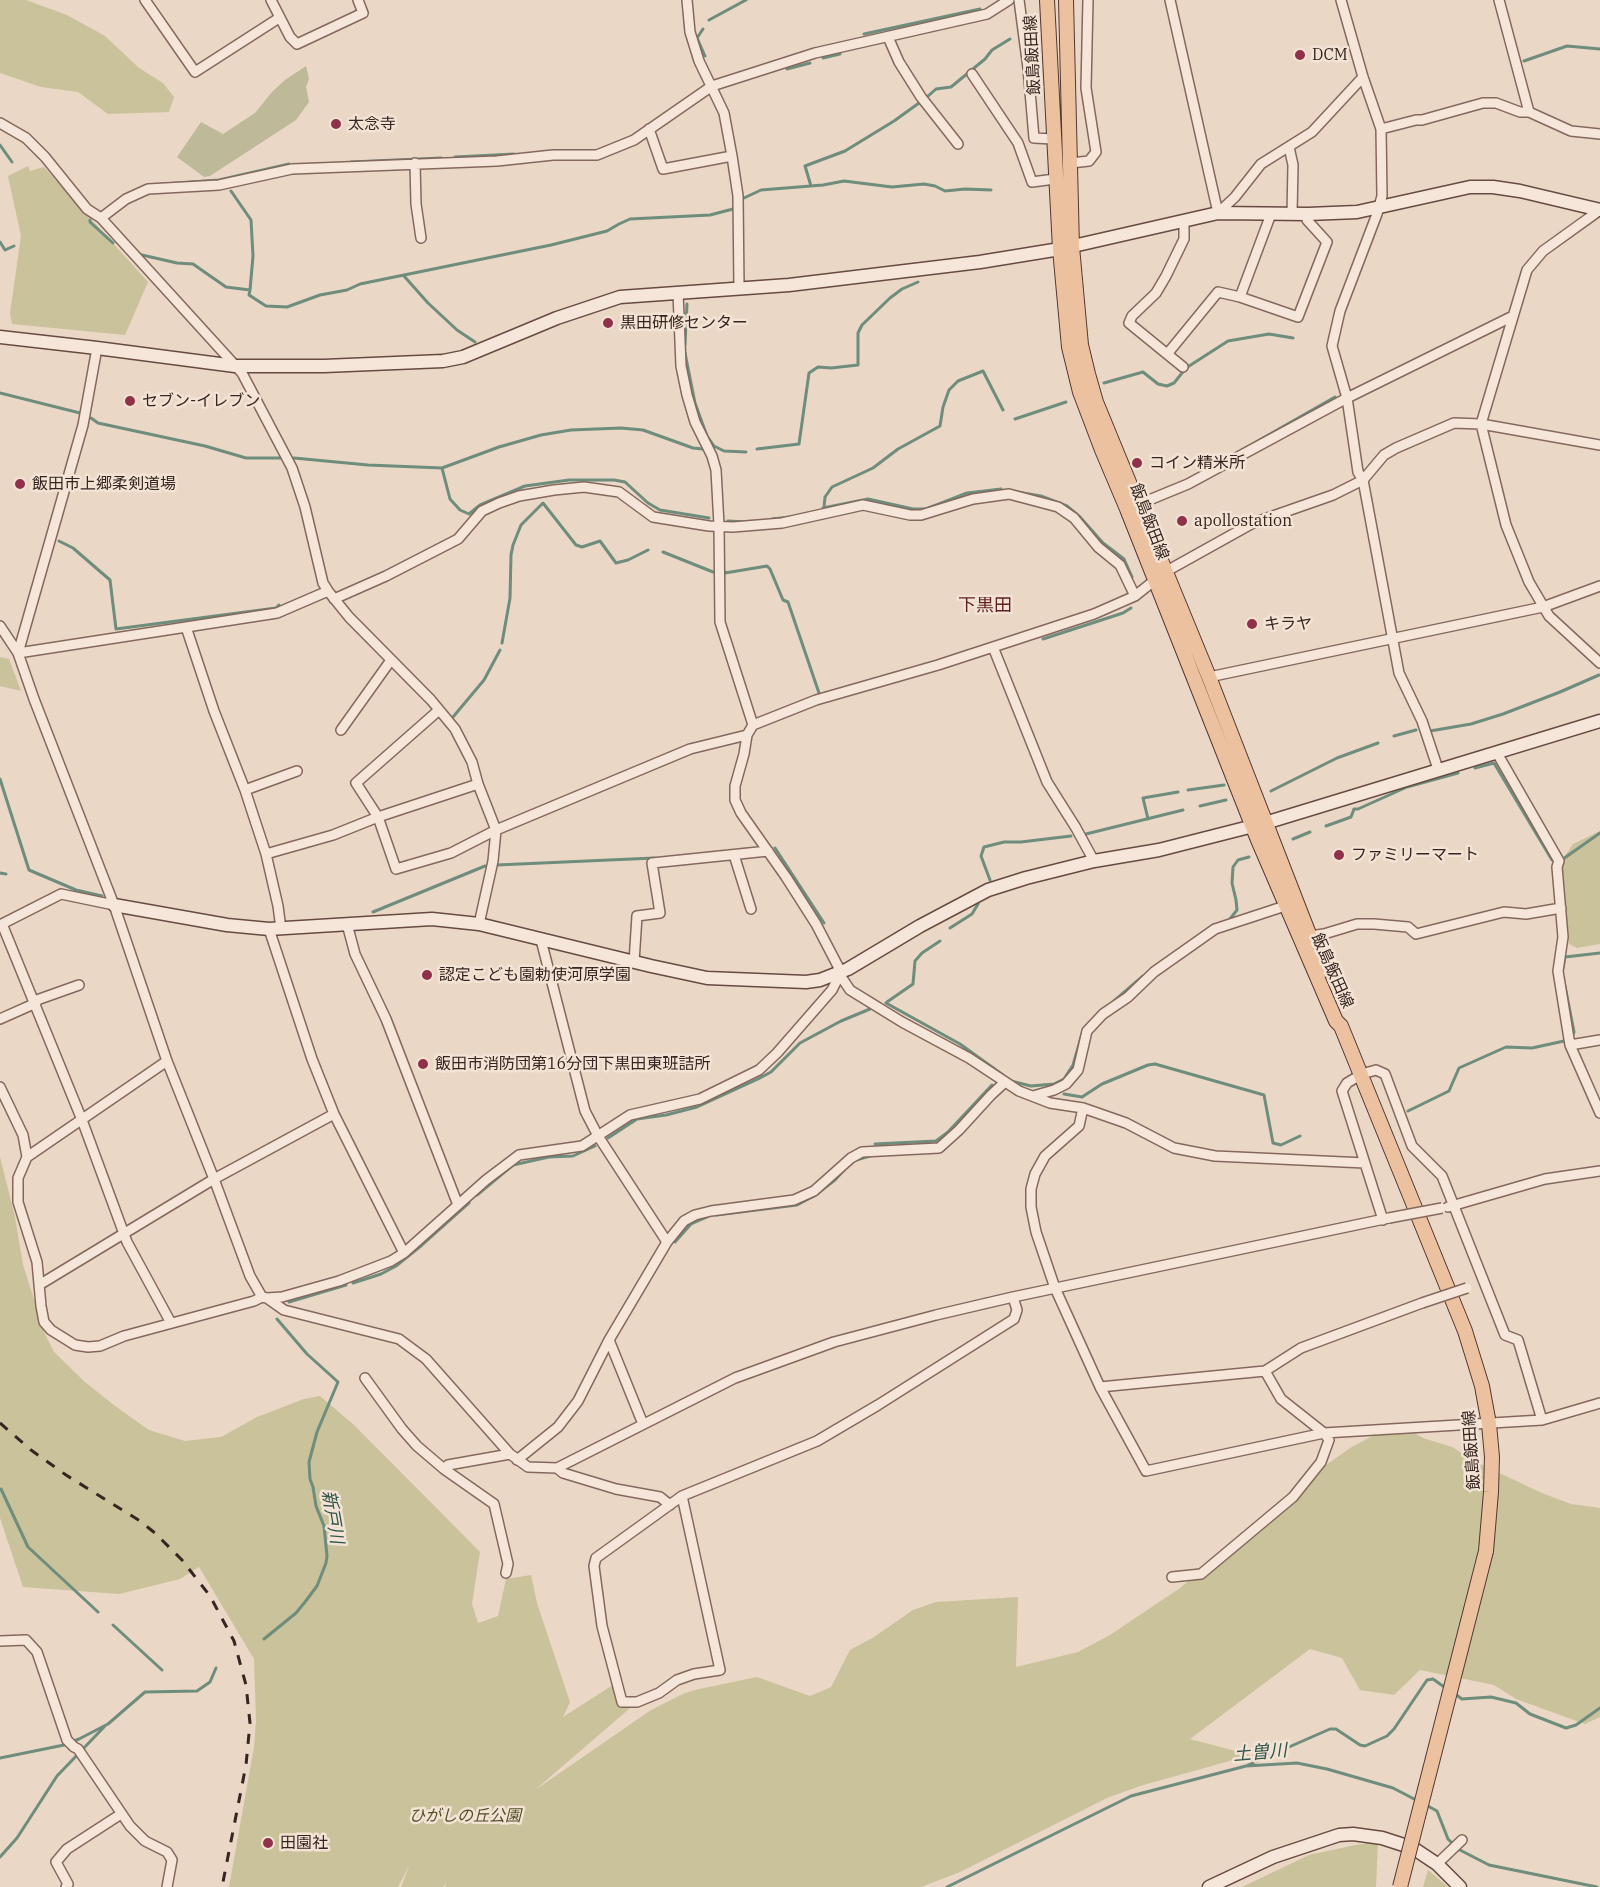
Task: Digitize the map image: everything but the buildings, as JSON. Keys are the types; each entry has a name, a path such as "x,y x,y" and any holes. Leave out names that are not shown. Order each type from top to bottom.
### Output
{"main road":[{"name":"飯島飯田線","path":"1047,0 1055,179 1081,345 1096,402 1209,677 1285,906 1362,1074 1465,1331 1482,1386 1489,1424 1491,1492 1486,1551 1400,1887"},
{"name":"飯島飯田線","path":"1066,0 1071,163 1066,248 1069,347 1080,392 1154,581 1310,936 1342,1017 1341,1026"}],"street":[{"path":"146,0 195,72 279,18"},
{"path":"271,0 290,38 297,44 363,13 358,0"},
{"path":"687,0 690,32 699,61 724,113 732,156 738,196 739,288"},
{"path":"100,218 126,199 148,189 219,186 292,169 497,161 553,155 597,155 634,140 712,86 815,53 987,14 1009,0"},
{"path":"1019,0 1034,138"},
{"path":"1071,163 1089,160 1096,152 1086,88 1088,0"},
{"path":"1170,0 1218,213"},
{"path":"1341,0 1381,129 1382,196 1340,310 1332,346 1347,398 1358,472 1363,480 1399,673 1422,721 1438,770"},
{"path":"1499,0 1529,112"},
{"path":"888,37 899,62 921,97 958,144"},
{"path":"972,74 1018,143 1032,182 1055,179"},
{"path":"1218,213 1235,197 1261,164 1312,132 1363,77"},
{"path":"1381,129 1483,103 1496,103 1520,112 1529,112 1571,131 1600,134"},
{"path":"0,123 26,138 45,157 87,209 100,218 242,373 292,468 305,507 327,591 455,729 472,762 496,830 479,924"},
{"path":"649,129 663,169 732,156"},
{"path":"1018,143 1034,138 1053,139"},
{"path":"1289,147 1293,165 1292,214"},
{"path":"415,163 416,204 421,238"},
{"path":"0,337 235,366 324,366 443,361 463,357 557,318 620,297 789,285 945,267 1066,248 1218,213 1357,212 1470,187 1493,187 1520,191 1600,210"},
{"path":"1600,210 1544,251 1527,270 1511,317 1481,424 1506,525 1529,582 1549,616 1600,663"},
{"path":"1240,297 1270,214"},
{"path":"1168,353 1218,292 1298,317 1327,242 1307,220 1308,214"},
{"path":"1183,367 1129,322 1132,316 1156,293 1166,276 1184,239 1184,220"},
{"path":"678,292 681,366 687,395 695,422 712,456 716,470 720,622 753,724"},
{"path":"1137,505 1188,484 1347,398 1511,317"},
{"path":"18,653 83,425 97,348"},
{"path":"1365,1163 1215,1156 1174,1148 1126,1123 1083,1108 1050,1103 1019,1091 969,1058 902,1022 850,990 816,924 741,813 735,800 735,786 747,735 753,724 816,700 938,665 1094,614 1135,596 1166,572 1253,523 1333,495 1363,480 1384,455 1454,423 1481,424 1600,445"},
{"path":"334,599 386,576 458,538 482,511 519,496 584,487 620,492 653,517 709,526 733,527 782,523 863,505 910,515 921,515 973,499 1009,494 1058,507 1074,518 1098,546 1120,565 1135,596"},
{"path":"1209,677 1543,606 1600,585"},
{"path":"18,653 277,613 327,591"},
{"path":"0,626 18,653 114,905 167,1061 250,1276 264,1298 284,1310 399,1339 426,1359 513,1457 528,1467 557,1468 735,1378 818,1348 936,1315 1055,1288 1453,1206 1545,1179 1600,1171"},
{"path":"186,627 266,854 278,906 275,929 312,1059 334,1114 404,1253"},
{"path":"993,647 1047,782 1094,861"},
{"path":"341,730 391,660"},
{"path":"439,710 356,783 378,817 396,869 451,853 496,830 690,749 747,735"},
{"path":"171,1323 124,1234 82,1120 35,1002 1,925 61,894 226,925 275,929 432,919 479,924 634,962 715,979 807,982 841,972 988,890 1094,861 1159,850 1259,824 1600,721"},
{"path":"1497,753 1559,861 1557,867 1563,937 1558,971 1570,1045 1600,1113"},
{"path":"245,790 297,771"},
{"path":"266,854 333,835 378,817 478,784"},
{"path":"634,962 637,916 660,913 652,863 768,851"},
{"path":"734,855 751,909"},
{"path":"1033,1096 1066,1084 1078,1070 1087,1031 1103,1014 1128,997 1154,972 1215,929 1285,906"},
{"path":"1310,936 1357,924 1408,927 1416,934 1504,912 1526,914 1562,908"},
{"path":"347,924 355,954 386,1019 458,1204"},
{"path":"541,940 585,1111 598,1136 667,1242"},
{"path":"167,1061 27,1157 18,1178 18,1202 37,1262 44,1322 51,1330 75,1345 100,1346 124,1336 171,1323 339,1281 391,1262 486,1180 519,1155 582,1146 630,1115 700,1099 759,1070 777,1053 832,990 841,972"},
{"path":"0,1019 79,985"},
{"path":"1570,1045 1600,1040"},
{"path":"1386,1219 1342,1091 1347,1083 1362,1074 1376,1070 1385,1074 1412,1146 1442,1176 1505,1335 1518,1340 1542,1420"},
{"path":"444,1469 448,1465 513,1457 558,1427 578,1401 609,1340 667,1242 684,1221 695,1215 736,1206 794,1200 814,1191 851,1158 862,1152 939,1148 1005,1082"},
{"path":"0,1088 22,1135 27,1157"},
{"path":"1083,1108 1079,1126 1045,1156 1035,1174 1031,1189 1031,1207 1036,1232 1055,1288 1100,1387 1146,1471 1324,1433 1542,1420 1600,1403"},
{"path":"39,1285 214,1179 334,1114"},
{"path":"1100,1387 1265,1371 1301,1348 1483,1282"},
{"path":"682,1496 720,1670 694,1674 677,1680 659,1693 637,1702 622,1702 602,1626 594,1566 596,1558 682,1496 817,1441 878,1405 1014,1319 1017,1310 1013,1297"},
{"path":"609,1340 643,1424"},
{"path":"1172,1577 1201,1574 1293,1497 1321,1462 1329,1440 1324,1433 1281,1399 1265,1371"},
{"path":"365,1378 417,1446 444,1469 494,1504 508,1564 506,1573"},
{"path":"557,1468 563,1473 616,1489 660,1497 670,1505"},
{"path":"0,1641 26,1640 37,1652 70,1743 78,1749 121,1814 145,1841 167,1852 172,1860 167,1887"},
{"path":"66,1887 68,1884 56,1863 67,1849 121,1814"},
{"path":"1209,1887 1274,1857 1339,1835 1353,1834 1392,1841 1413,1848 1437,1864 1460,1887"},
{"path":"1437,1864 1462,1840"}],"green space":[{"path":"0,0 26,0 67,15 105,36 139,68 163,83 174,97 169,112 108,114 78,92 41,87 0,73"},
{"path":"28,166 30,171 44,167 148,282 125,335 12,324 10,313 21,236 8,176"},
{"path":"0,657 9,659 21,691 0,686"},
{"path":"1600,831 1600,944 1577,948 1569,944 1559,865 1573,844"},
{"name":"ひがしの丘公園","path":"0,1157 15,1217 23,1265 40,1324 54,1352 85,1382 115,1406 149,1430 185,1441 221,1437 257,1417 304,1399 320,1396 354,1425 480,1552 472,1604 478,1623 498,1616 506,1579 531,1575 537,1603 570,1702 563,1717 616,1683 622,1702 637,1702 535,1790 651,1710 685,1693 757,1677 810,1696 831,1687 850,1650 874,1637 913,1610 936,1602 1018,1597 1016,1667 1078,1652 1110,1635 1180,1588 1312,1475 1350,1448 1384,1430 1403,1427 1423,1438 1452,1447 1478,1463 1542,1493 1571,1504 1600,1508 1600,1717 1585,1724 1516,1699 1494,1685 1420,1670 1394,1695 1360,1690 1342,1658 1310,1649 1190,1739 1251,1755 1140,1786 1107,1798 960,1872 921,1887 445,1887 447,1883 443,1887 401,1887 410,1864 398,1887 229,1887 254,1747 256,1721 254,1659 199,1567 180,1579 119,1594 23,1587 0,1518"},
{"path":"1378,1842 1376,1887 1242,1887 1309,1855"},
{"path":"1428,1870 1448,1887 1423,1887"}],"shaded area":[{"path":"306,66 309,79 306,87 309,102 296,120 210,176 204,177 177,157 201,122 223,134 255,113 285,80"}],"waterway":[{"path":"709,20 746,0"},
{"path":"864,34 980,9"},
{"path":"703,29 697,38 705,56"},
{"path":"927,97 936,89 951,87 985,59 992,50 1010,39"},
{"path":"1524,61 1567,46 1600,49"},
{"path":"823,58 840,54"},
{"path":"787,69 810,63"},
{"path":"811,186 805,166 845,151 919,103"},
{"path":"0,145 12,162"},
{"path":"455,157 514,154"},
{"path":"351,162 441,158"},
{"path":"152,185 219,180 289,164"},
{"path":"744,198 761,190 844,181 892,187 924,184 945,191 991,190"},
{"path":"231,191 251,220 253,256 250,290"},
{"path":"142,255 193,264 226,287 250,290 249,295 266,306 287,307 320,295 347,290 360,284 551,245 607,231 630,219 710,215 733,209"},
{"path":"90,220 113,243"},
{"path":"0,242 5,250 14,246"},
{"path":"404,276 457,330 475,342"},
{"path":"757,449 799,444 809,373 818,367 858,365 858,333 862,325 890,298 902,289 918,282"},
{"path":"685,345 687,304"},
{"path":"1104,383 1143,372 1158,384 1167,386 1174,383 1186,368 1228,341 1269,334 1293,338"},
{"path":"685,353 695,403 707,436 714,446 724,451 746,452"},
{"path":"824,508 825,497 832,487 873,468 898,449 940,426 949,390 958,381 983,371 1003,410"},
{"path":"0,393 80,413"},
{"path":"1242,450 1335,397"},
{"path":"1015,419 1066,402"},
{"path":"91,418 98,423 205,446 246,458 281,458"},
{"path":"294,458 368,465 442,468 499,447 541,435 571,430 621,428 643,430 693,448 703,449"},
{"path":"442,468 450,499 460,510 469,514 480,505 525,486 569,480 614,480 625,482 648,503 660,510 709,518"},
{"path":"823,508 868,499 913,509 926,509 967,493 1001,489"},
{"path":"1017,492 1041,496 1067,506 1103,543 1124,559 1132,577"},
{"path":"502,643 510,598 513,545 521,525 543,503 576,545 582,547 600,541 616,563 648,550"},
{"path":"772,519 790,517"},
{"path":"728,521 745,522"},
{"path":"59,541 73,548 110,580 116,629 276,608 279,605"},
{"path":"663,552 713,572"},
{"path":"725,572 767,566 770,569 783,600 788,602 819,693"},
{"path":"1043,639 1123,613 1131,608"},
{"path":"453,717 484,680 500,650"},
{"path":"1430,731 1471,724 1503,714 1599,675"},
{"path":"1394,736 1416,730"},
{"path":"1271,791 1337,758 1378,743"},
{"path":"1475,768 1494,763 1552,860"},
{"path":"1326,826 1351,817 1354,809 1407,787 1458,773"},
{"path":"0,779 29,870 76,890 102,896"},
{"path":"1188,790 1224,785"},
{"path":"1148,819 1143,798 1178,792"},
{"path":"1200,806 1226,800"},
{"path":"1086,834 1183,810"},
{"path":"1293,839 1310,832"},
{"path":"1563,859 1600,833"},
{"path":"990,880 981,856 984,847 1004,842 1071,836"},
{"path":"775,848 824,923"},
{"path":"1230,919 1237,910 1232,883 1233,867 1238,860 1249,857"},
{"path":"497,865 654,858"},
{"path":"373,912 485,866"},
{"path":"0,873 6,874"},
{"path":"950,928 972,914 978,904"},
{"path":"887,1002 913,984 915,961 922,953 940,941"},
{"path":"1563,968 1565,957 1600,953"},
{"path":"1114,1001 1143,976"},
{"path":"1565,986 1573,1034"},
{"path":"886,1003 960,1044 1003,1075"},
{"path":"608,1138 637,1119 697,1107 758,1079 771,1072 800,1043 841,1021 870,1009"},
{"path":"1011,1081 1031,1086 1054,1084 1064,1079 1073,1065 1082,1034"},
{"path":"1408,1111 1449,1091 1459,1068 1506,1047 1532,1048 1564,1041"},
{"path":"1064,1094 1082,1097 1102,1084 1155,1064 1264,1095 1273,1143 1281,1145 1300,1136"},
{"path":"875,1144 936,1141 948,1132 992,1085"},
{"path":"477,1195 513,1165 549,1157 573,1156 595,1146"},
{"path":"856,1160 870,1156"},
{"path":"716,1215 797,1205 814,1196 844,1170"},
{"path":"353,1283 381,1274 396,1266 469,1203"},
{"path":"675,1242 691,1224 707,1217"},
{"path":"289,1302 346,1285"},
{"name":"新戸川","path":"264,1639 296,1613 305,1602 317,1586 326,1563 324,1526 316,1506 309,1462 317,1432 338,1382 307,1354 277,1319"},
{"path":"1,1489 28,1547 98,1612"},
{"path":"113,1625 162,1670"},
{"name":"新戸川","path":"0,1758 64,1745 79,1739 108,1724 145,1692 197,1691 210,1682 216,1668"},
{"path":"1248,1765 1330,1729 1336,1729 1365,1746 1387,1736 1394,1729 1427,1680 1433,1679 1447,1689"},
{"path":"1455,1694 1462,1699 1491,1697 1516,1703 1530,1714 1566,1728 1576,1725 1600,1708"},
{"path":"0,1857 17,1838 57,1776 104,1727"},
{"name":"土曽川","path":"947,1887 1131,1796 1246,1766 1297,1763 1327,1769 1393,1788 1418,1801"},
{"name":"土曽川","path":"1426,1805 1437,1811 1448,1839 1458,1849 1489,1865 1597,1887"}],"railway":[{"path":"0,1423 31,1450 66,1475 140,1521 155,1533 182,1560 210,1596 234,1641 246,1685 250,1723 246,1765 222,1887"}],"place":[{"name":"DCM","path":"1300,55"},
{"name":"太念寺","path":"336,124"},
{"name":"黒田研修センター","path":"608,323"},
{"name":"セブン-イレブン","path":"130,401"},
{"name":"コイン精米所","path":"1137,463"},
{"name":"飯田市上郷柔剣道場","path":"20,484"},
{"name":"apollostation","path":"1182,521"},
{"name":"キラヤ","path":"1252,624"},
{"name":"ファミリーマート","path":"1339,855"},
{"name":"認定こども園勅使河原学園","path":"427,975"},
{"name":"飯田市消防団第16分団下黒田東班詰所","path":"423,1064"},
{"name":"田園社","path":"268,1843"}],"district":[{"name":"下黒田","path":"985,606"}]}
